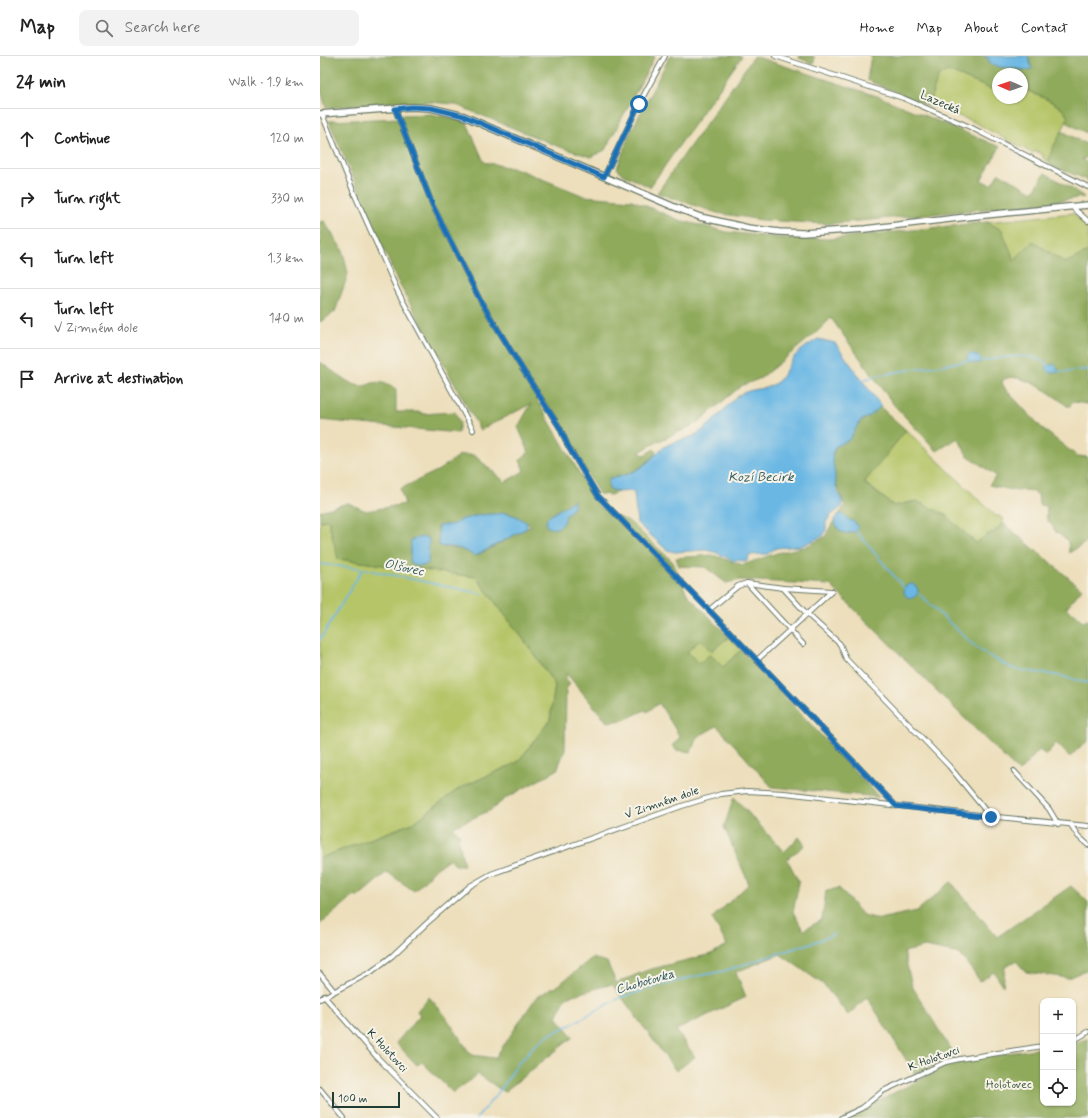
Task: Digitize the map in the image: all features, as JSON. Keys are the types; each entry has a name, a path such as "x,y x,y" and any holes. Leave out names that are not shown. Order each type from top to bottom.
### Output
{"street":[{"path":"604,177 639,104 665,56"},
{"name":"Lazecká","path":"775,56 903,98 970,128 1088,187"},
{"path":"473,430 398,292 321,114 412,107 431,108 464,116 700,217 748,228 778,232 836,232 1088,205"},
{"path":"395,109 433,206 480,300 560,428 568,446 598,496 896,806"},
{"path":"1072,207 1088,221"},
{"path":"709,610 738,586 747,583 783,588 832,591 757,660"},
{"path":"747,583 803,644"},
{"path":"783,588 807,614 840,644 846,659 949,766 991,817"},
{"path":"1014,771 1049,809 1058,824"},
{"name":"V Zimném dole","path":"322,997 371,972 392,956 470,886 491,874 682,806 721,794 747,791 784,794 991,817 1088,826"},
{"path":"1071,825 1078,836 1088,845"},
{"path":"320,974 334,991"},
{"name":"K Holotovci","path":"322,997 376,1056 437,1118"},
{"path":"1076,1039 1088,1032"},
{"name":"K Holotovci","path":"841,1118 862,1108 883,1091 946,1062 1040,1046"},
{"path":"320,1089 344,1118"}],"green space":[{"path":"320,56 655,56 605,150 591,157 557,146 454,104 428,102 383,103 326,108 320,87"},
{"path":"670,56 742,56 650,187 622,174 617,168 630,133"},
{"path":"754,56 880,97 1000,147 981,180 991,185 999,173 1033,192 1045,173 1084,197 1038,204 827,224 762,220 717,213 657,193"},
{"path":"799,56 814,56 814,64 799,58"},
{"path":"871,56 983,56 999,67 1013,68 992,68 992,89 948,71 938,77 928,106 867,80"},
{"path":"1028,56 1088,56 1088,134 1066,122 1067,117 1065,112 1056,104 1028,91 1028,68 1026,68 1030,61"},
{"path":"948,71 992,89 992,104 1028,104 1028,91 1050,101 1062,109 1068,118 1048,162 1043,158 1043,155 1036,151 1032,153 972,121 932,106 928,106 939,73"},
{"path":"431,114 453,118 467,123 484,162 520,170 584,196 632,200 679,220 727,232 781,238 828,239 987,222 1002,230 1014,260 1033,241 1065,263 1088,252 1088,404 1073,402 1070,406 1067,406 1046,390 1017,378 1003,380 1002,383 1006,390 1043,429 1073,453 1078,456 1088,457 1088,541 1069,553 1068,541 1055,531 1053,526 1047,520 1046,506 1039,505 1038,494 1028,490 1017,491 989,485 996,476 967,455 958,438 937,451 894,405 831,318 818,331 761,378 741,386 696,424 639,452 644,455 654,449 656,452 647,462 636,470 610,478 609,489 618,492 610,495 599,494 584,468 566,430 541,398 537,400 599,507 631,523 673,562 687,594 729,637 711,651 700,640 687,652 699,664 710,654 723,667 741,650 879,797 772,787 717,726 697,737 691,752 676,750 672,746 680,737 659,703 647,712 645,710 624,720 607,722 566,673 566,680 570,684 566,689 565,750 557,770 506,798 491,810 453,827 460,836 458,837 464,865 455,865 450,858 435,869 414,891 387,872 358,897 355,895 320,924 320,858 413,823 460,788 518,762 550,720 555,685 527,644 476,577 338,559 328,520 320,521 320,511 348,503 366,511 405,504 400,489 439,470 460,455 474,455 505,482 524,471 520,460 529,452 518,427 531,404 480,430 397,280 329,121 400,118 403,115","holes":["506,513 516,516 531,526 475,556 463,550 439,545 438,526 455,524 460,520 479,515"]},
{"path":"1062,131 1088,145 1088,157 1082,159 1088,164 1088,180 1050,165 1049,161 1051,152"},
{"path":"1073,213 1088,228 1088,252 1065,263 1033,241 1014,260 1002,230 987,222"},
{"path":"324,221 343,251 348,274 335,312 320,322 320,222"},
{"path":"320,362 355,385 362,386 375,382 387,384 396,389 396,412 421,412 422,414 455,412 460,423 458,433 320,420"},
{"path":"879,406 906,430 864,483 894,506 916,501 944,514 976,543 988,534 994,533 1003,523 1082,589 1066,608 1084,622 1088,619 1088,741 1070,757 1056,743 1046,755 1039,750 1019,772 830,585 740,580 726,583 705,567 679,566 676,558 712,555 743,565 777,553 805,547 825,537 845,506 833,476 832,457 837,444"},
{"path":"906,430 996,516 1004,519 999,527 976,543 944,514 916,501 894,506 864,482"},
{"path":"328,520 339,559 476,577 527,644 555,685 550,720 518,762 460,788 413,823 320,858 320,521"},
{"path":"729,637 741,650 723,667 699,664 687,651 700,639 711,651"},
{"path":"734,797 784,852 799,837 805,845 787,859 799,882 793,912 803,930 822,920 826,891 839,888 863,915 879,919 917,911 951,882 997,937 1071,886 1088,902 1088,969 1068,978 1026,972 1016,961 1005,967 1003,986 994,972 980,981 960,954 925,947 904,952 912,986 955,1057 915,1074 867,997 848,1015 823,984 780,954 736,972 746,997 676,1030 695,1057 676,1071 612,984 566,997 557,1017 573,1037 504,1092 478,1074 453,1093 422,1062 417,1065 396,1043 420,1015 417,1011 429,997 444,1014 471,1055 495,1058 535,999 551,988 555,988 592,958 607,962 616,983 648,970 711,954 727,945 712,918 749,884 724,827"},
{"name":"Holotovec","path":"1088,1039 1088,1118 844,1118 959,1060 1040,1048 1040,1106 1076,1106 1076,1042"}],"water":[{"path":"983,56 1028,56 1032,69 998,67 990,63 988,58"},
{"name":"Kozí Becirk","path":"818,339 835,343 881,406 870,416 860,421 849,440 836,446 832,454 837,491 842,501 842,507 831,515 826,522 826,530 823,536 801,546 776,548 767,554 750,555 747,561 732,560 715,552 705,550 675,552 667,550 637,523 634,493 632,491 618,492 609,489 608,482 610,478 620,477 636,470 664,447 671,443 695,435 712,422 738,396 743,393 773,385 782,376 796,354"},
{"path":"969,354 977,355 982,361 973,363 967,361"},
{"path":"1054,364 1059,372 1051,373 1046,369 1047,366"},
{"path":"574,500 574,507 567,514 564,522 559,527 550,528 546,526 548,517"},
{"path":"506,513 516,516 526,522 527,528 475,556 458,548 439,545 438,526 455,524 460,520 479,515"},
{"path":"842,514 856,523 858,528 856,531 844,533 839,530 834,519 838,515"},
{"path":"422,537 429,538 428,564 419,566 410,562 411,541"},
{"path":"908,584 914,584 918,588 918,594 914,598 908,598 904,594 904,588"}],"waterway":[{"path":"982,361 1017,356 1034,358 1049,366"},
{"path":"862,380 889,373 970,360"},
{"path":"1059,371 1066,372 1088,370"},
{"path":"856,531 905,589"},
{"name":"Olšovec","path":"320,564 364,569 483,594"},
{"path":"320,640 362,570"},
{"path":"918,593 971,643 987,655 1014,669 1061,676 1088,683"},
{"name":"Chobotovka","path":"477,1118 504,1085 516,1066 534,1046 548,1035 572,1024 621,997 692,977 724,971 820,940 834,934"}],"route":[{"path":"639,104 604,177 464,116 431,108 412,107 395,109 433,206 480,300 560,428 568,446 598,496 896,806 991,817"}]}
